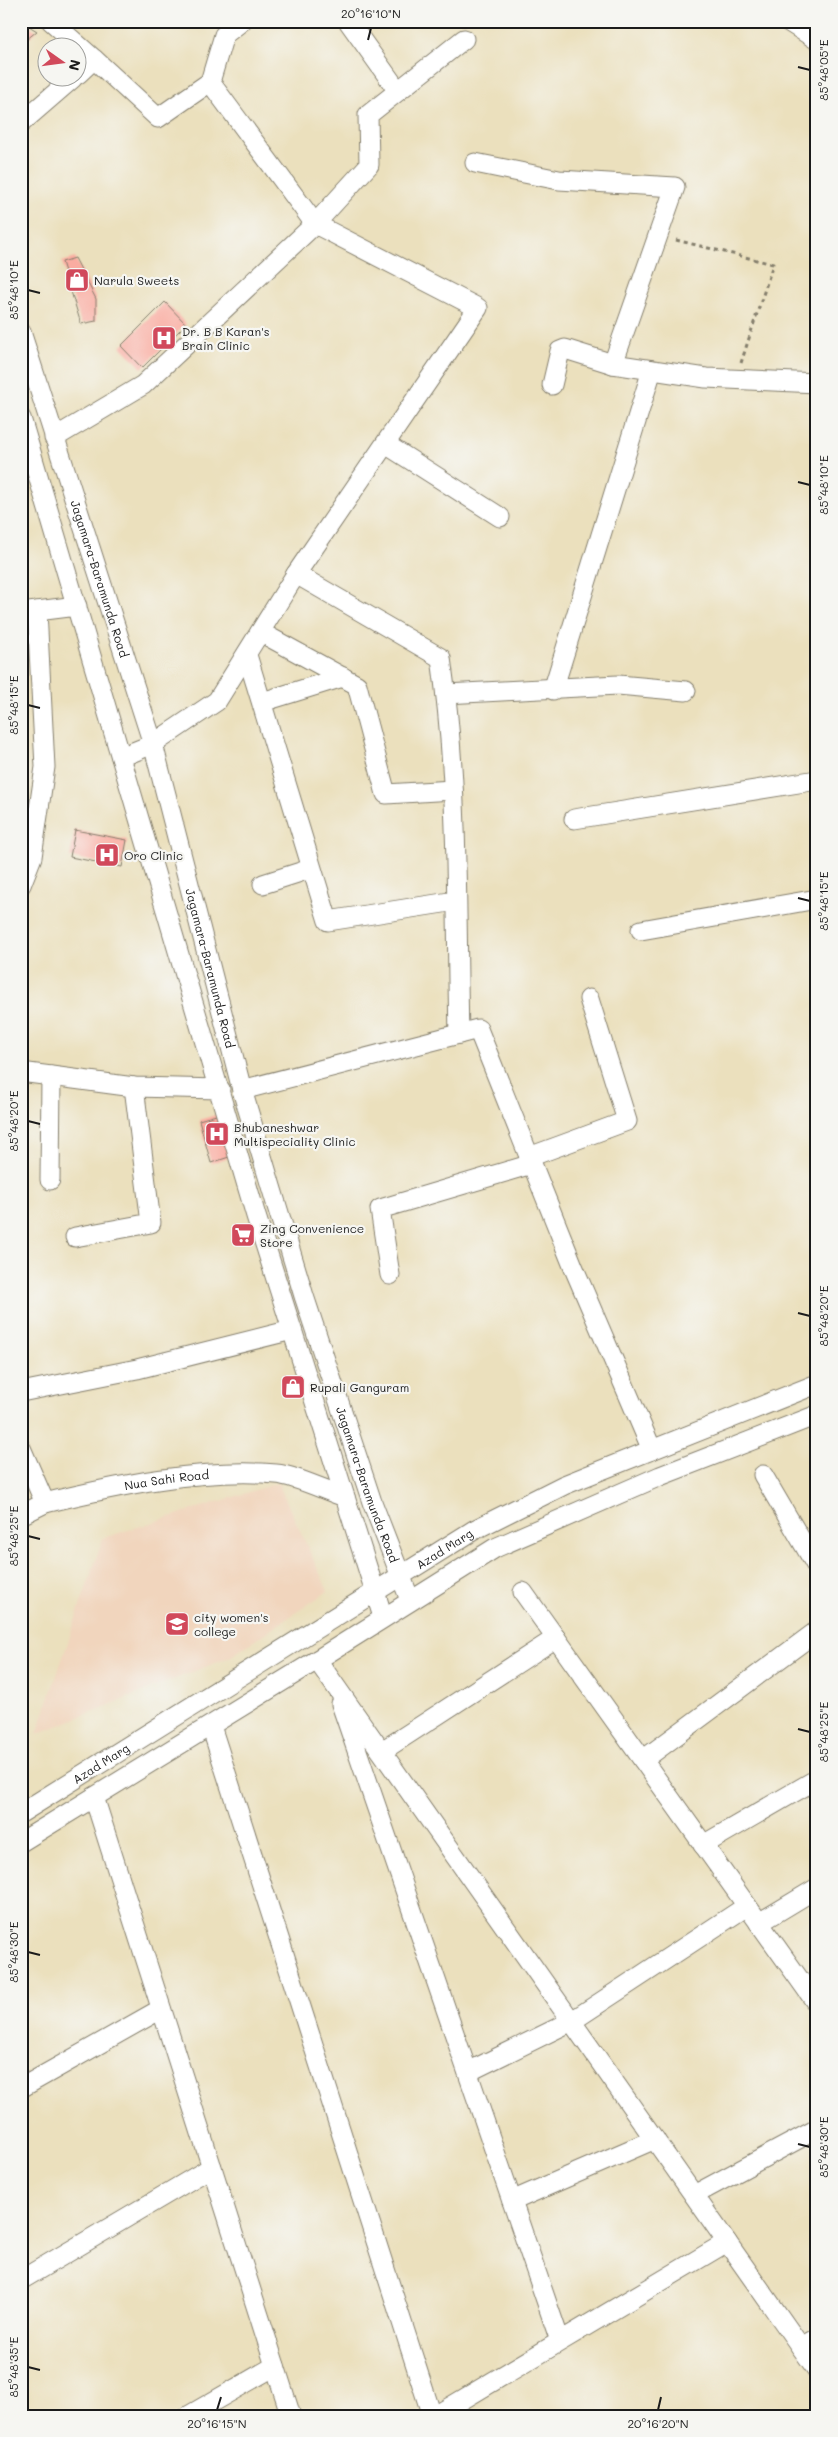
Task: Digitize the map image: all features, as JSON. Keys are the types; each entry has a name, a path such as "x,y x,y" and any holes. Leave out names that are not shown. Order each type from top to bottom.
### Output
{"street":[{"path":"51,21 158,118 210,82 224,36 242,21"},
{"path":"348,21 398,91"},
{"path":"788,21 817,40"},
{"path":"54,438 143,385 315,224 369,165 368,115 464,39"},
{"path":"88,65 94,59"},
{"path":"121,757 153,744 217,701 247,656 296,574 387,445 478,308 315,224 210,82"},
{"path":"21,123 61,88"},
{"path":"475,163 559,180 675,187 614,364"},
{"name":"Jagamara-Baramunda Road","path":"21,332 153,744 242,1090 304,1296 372,1502 410,1600"},
{"path":"552,385 560,351 565,349 614,364 706,378 817,383"},
{"path":"553,690 652,370"},
{"name":"Jagamara-Baramunda Road","path":"21,418 28,462 77,606 292,1330 373,1592 383,1617"},
{"path":"387,445 500,517"},
{"path":"296,574 441,658 446,694 453,790 459,1034"},
{"path":"21,885 32,857 45,767 29,612 77,606"},
{"path":"260,632 357,685 386,794 453,790"},
{"path":"247,656 310,869 328,921 456,901"},
{"path":"262,702 343,677"},
{"path":"446,694 553,690 618,685 686,691"},
{"path":"574,819 817,780"},
{"path":"262,884 310,869"},
{"path":"641,930 817,898"},
{"path":"390,1275 380,1209 530,1161 627,1121 589,999"},
{"path":"242,1090 478,1029 573,1266 652,1450"},
{"path":"21,1072 134,1087 220,1089"},
{"path":"50,1076 50,1180"},
{"path":"74,1237 151,1223 134,1087"},
{"path":"21,1392 137,1368 292,1330"},
{"name":"Azad Marg","path":"21,1813 474,1530 556,1489 817,1384"},
{"name":"Azad Marg","path":"21,1842 211,1726 495,1548 550,1522 660,1476 817,1415"},
{"path":"21,1448 45,1503"},
{"name":"Nua Sahi Road","path":"21,1515 45,1503 98,1490 204,1475 278,1474 345,1498"},
{"path":"763,1475 817,1567"},
{"path":"523,1592 817,2004"},
{"path":"643,1760 817,1632"},
{"path":"382,1751 556,1638"},
{"path":"317,1660 727,2242 809,2343 817,2370"},
{"path":"333,1681 560,2341"},
{"path":"211,1726 434,2416 727,2242"},
{"path":"703,1845 817,1779"},
{"path":"94,1797 291,2416"},
{"path":"759,1923 817,1888"},
{"path":"468,2072 572,2021 747,1906"},
{"path":"21,2088 161,2009"},
{"path":"694,2195 817,2129"},
{"path":"512,2201 655,2139"},
{"path":"21,2280 212,2167"},
{"path":"188,2416 275,2366"}],"path":[{"path":"658,236 773,264 736,380"}],"shaded area":[{"name":"city women's college","path":"278,1483 328,1591 230,1657 37,1734 103,1538"}],"building":[{"path":"21,21 37,31 21,44"},
{"name":"Narula Sweets","path":"75,258 96,299 96,321 81,324 62,262"},
{"path":"165,302 186,324 142,368 121,346"},
{"path":"75,830 127,840 122,867 70,857"},
{"path":"223,1113 235,1155 211,1163 199,1120"}],"place":[{"name":"Narula Sweets","path":"77,280"},
{"name":"Dr. B B Karan's Brain Clinic","path":"164,338"},
{"name":"Oro Clinic","path":"107,855"},
{"name":"Bhubaneshwar Multispeciality Clinic","path":"217,1134"},
{"name":"Zing Convenience Store","path":"243,1235"},
{"name":"Rupali Ganguram","path":"293,1387"},
{"name":"city women's college","path":"177,1624"}]}
